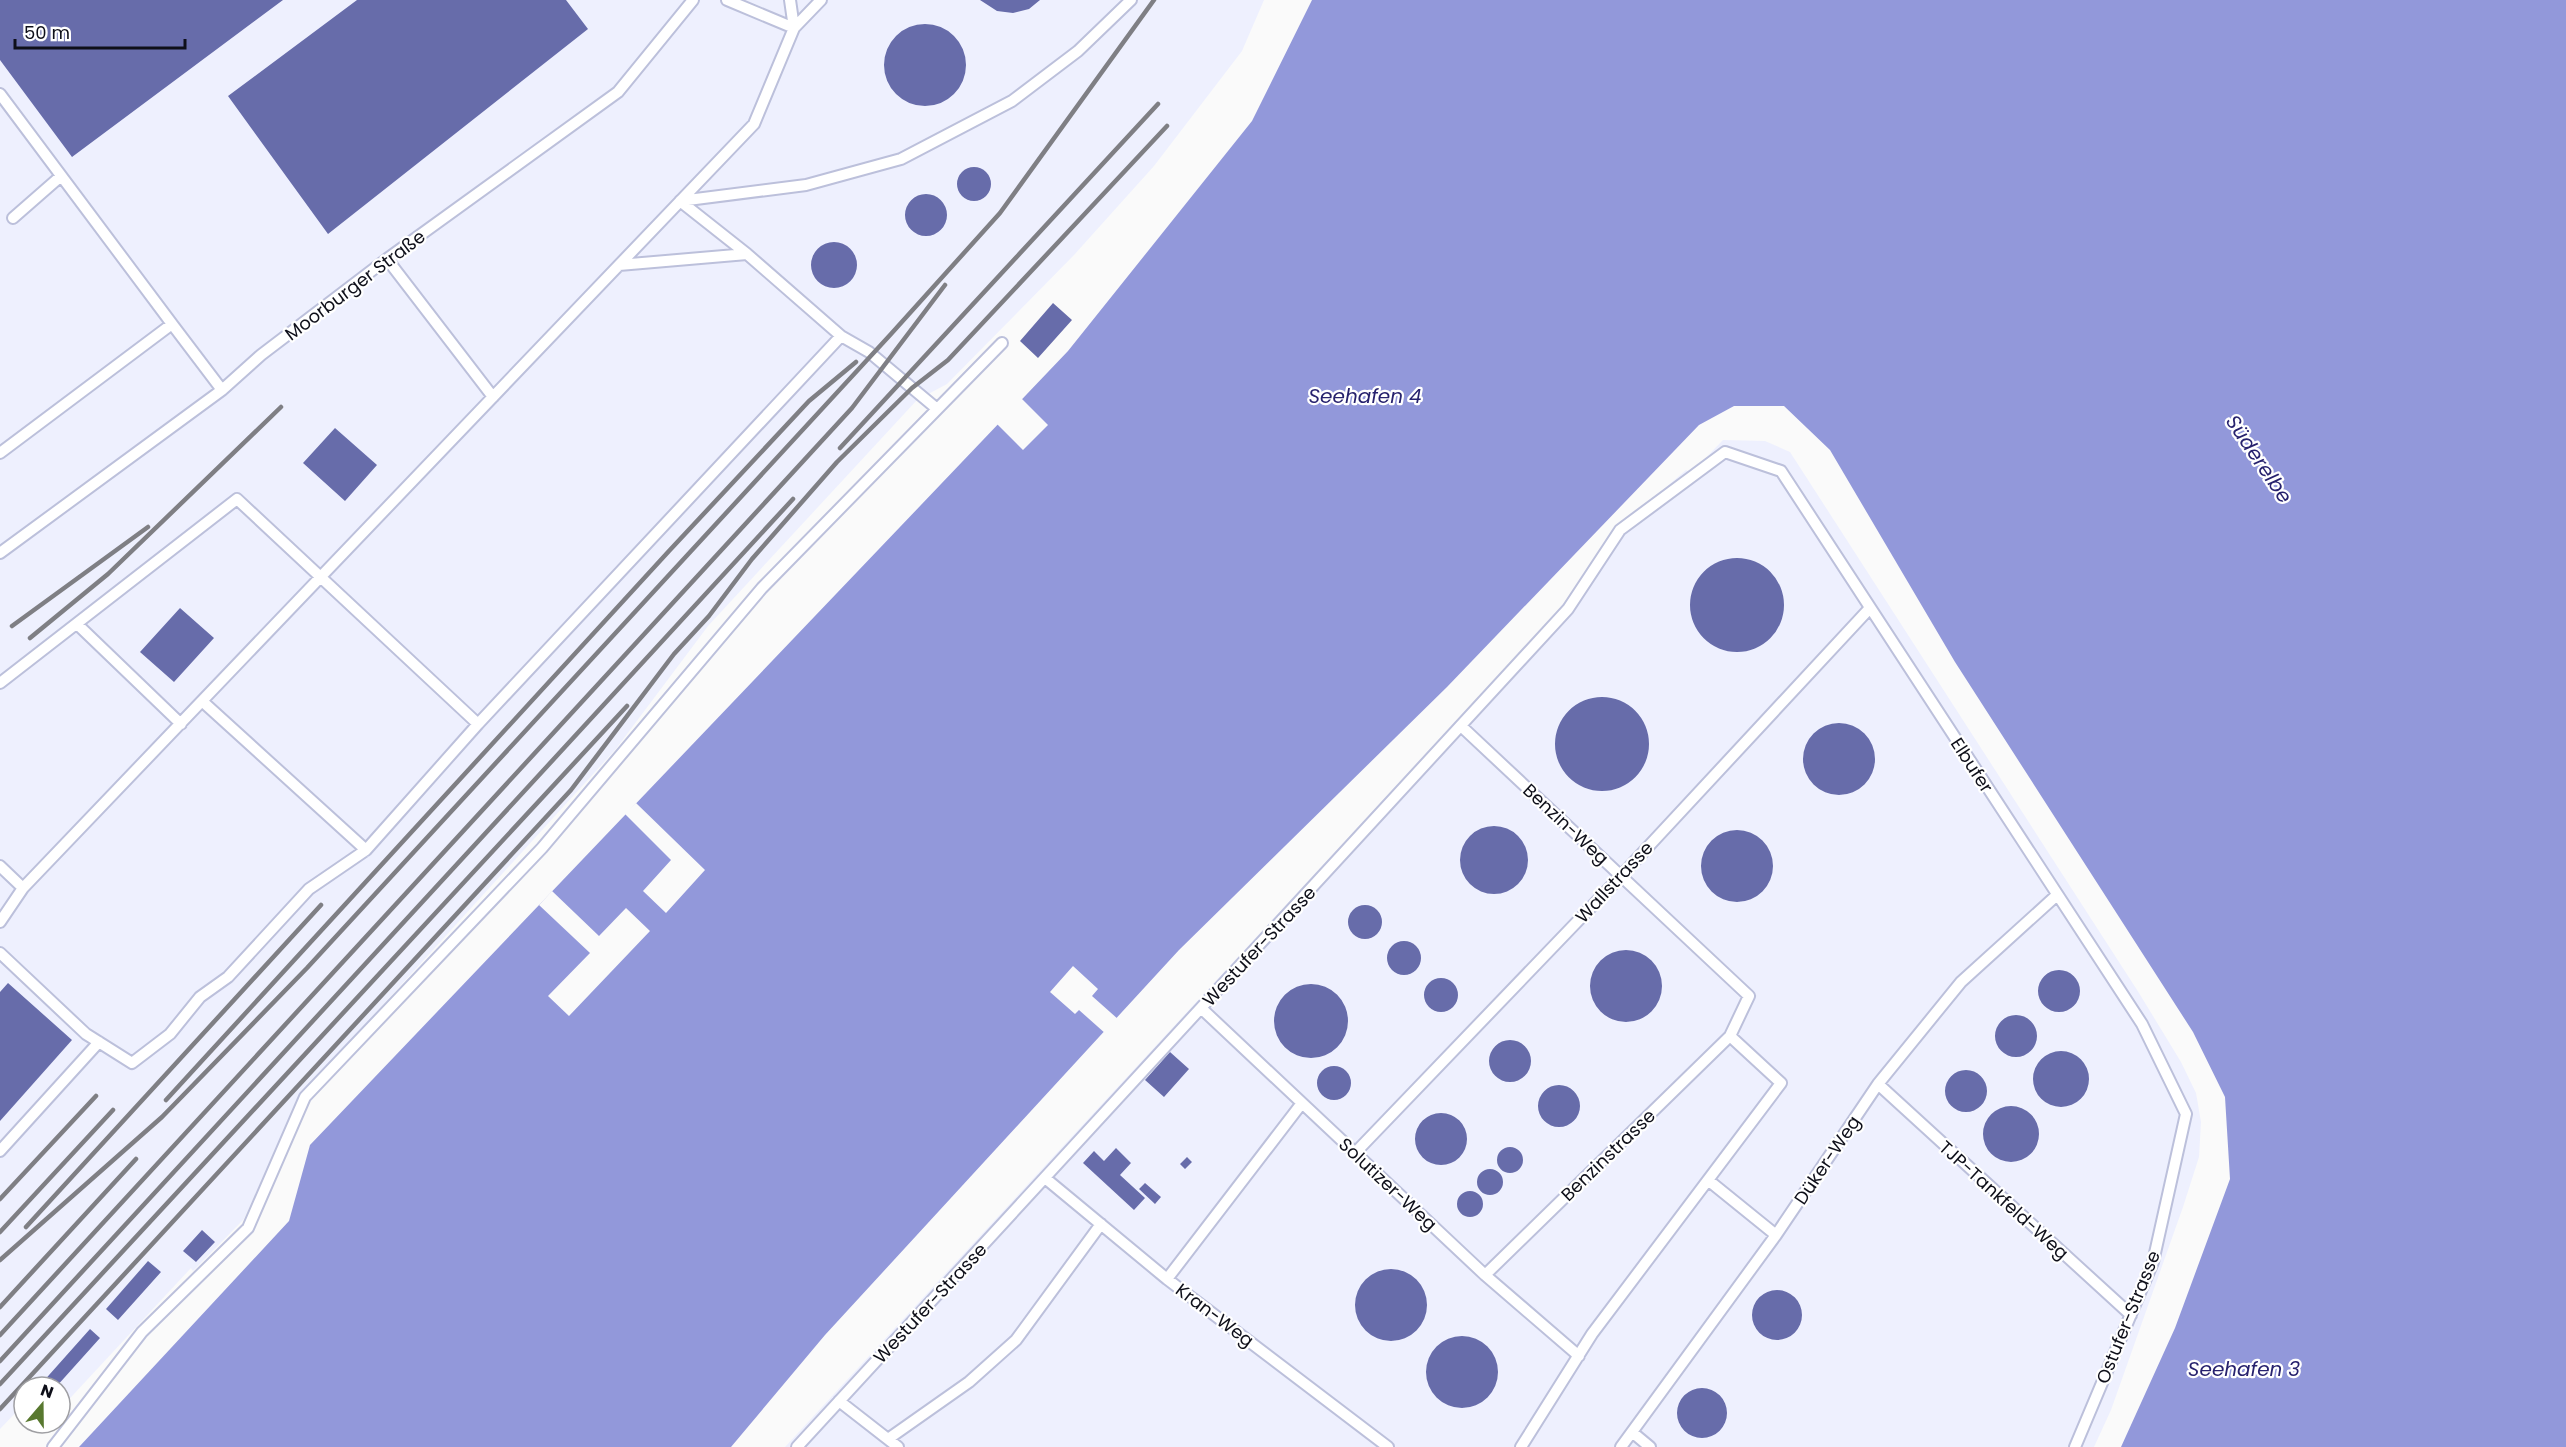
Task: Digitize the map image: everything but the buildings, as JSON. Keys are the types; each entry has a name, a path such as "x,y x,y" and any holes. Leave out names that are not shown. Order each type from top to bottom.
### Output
{"lane":[{"name":"Moorburger Straße","path":"0,553 222,390 261,355 387,259 618,92 693,0"},
{"path":"727,0 794,28"},
{"path":"790,0 794,28"},
{"path":"0,922 23,888 754,123 794,28 821,0"},
{"path":"680,201 807,185 901,159 1012,101 1078,51 1131,0"},
{"path":"0,94 222,390"},
{"path":"13,218 61,176"},
{"path":"680,201 747,254 841,336 869,351 936,408"},
{"path":"620,265 747,254"},
{"path":"387,259 493,397"},
{"path":"0,453 172,324"},
{"path":"0,953 86,1034 132,1063 170,1034 200,998 228,977 309,889 366,850 478,724 841,336"},
{"path":"53,1447 142,1332 248,1228 305,1097 542,848 762,588 1002,343"},
{"name":"Elbufer","path":"1725,452 1781,471 2142,1024 2186,1114"},
{"name":"Westufer-Strasse","path":"797,1447 1568,609 1620,530 1725,452"},
{"path":"0,683 237,499 478,724"},
{"name":"Wallstrasse","path":"1355,1153 1621,876 1870,608"},
{"path":"77,624 181,724"},
{"path":"202,701 366,850"},
{"name":"Benzin-Weg","path":"1461,726 1749,996 1730,1036"},
{"path":"0,866 23,888"},
{"name":"Düker-Weg","path":"1621,1447 1776,1235 1878,1084 1961,982 2058,895"},
{"name":"Solutizer-Weg","path":"1202,1009 1485,1275 1579,1356"},
{"path":"1521,1447 1592,1334 1781,1083 1730,1036"},
{"name":"Benzinstrasse","path":"1485,1275 1730,1036"},
{"path":"0,1151 99,1042"},
{"name":"TJP-Tankfeld-Weg","path":"1878,1084 2130,1315"},
{"path":"1167,1279 1302,1103"},
{"name":"Ostufer-Strasse","path":"2075,1447 2153,1262 2186,1114"},
{"name":"Kran-Weg","path":"1045,1178 1167,1279 1388,1447"},
{"path":"1708,1180 1776,1235"},
{"path":"888,1439 969,1382 1016,1340 1101,1224"},
{"path":"839,1401 898,1447"},
{"path":"1632,1432 1650,1447"}],"shaded area":[{"path":"0,0 1264,0 1242,51 1154,166 1074,255 947,384 917,400 708,626 615,750 300,1096 244,1219 193,1271 191,1268 72,1396 72,1375 12,1375 12,1416 0,1429"},
{"path":"1723,440 1765,441 1790,452 2139,993 2181,1062 2196,1093 2201,1122 2199,1157 2111,1410 2094,1447 785,1447 1553,616 1578,586 1616,530 1686,470 1691,473"}],"water":[{"path":"1312,0 2566,0 2566,1447 2121,1447 2175,1328 2230,1179 2225,1097 2193,1032 1955,662 1830,450 1784,406 1734,406 1699,425 1447,687 1179,950 825,1335 731,1447 79,1447 289,1221 310,1145 1068,351 1252,121"}],"pier":[{"path":"1020,397 1048,425 1023,450 995,422"},
{"path":"636,803 705,870 666,913 643,891 671,860 625,814"},
{"path":"552,891 599,936 626,908 650,931 569,1016 548,996 590,953 539,905"},
{"path":"1073,966 1098,989 1092,996 1119,1020 1106,1034 1079,1010 1075,1014 1050,992"}],"railway":[{"path":"0,1260 162,1117 307,968 891,334 1000,213 1154,0"},
{"path":"840,448 1158,104"},
{"path":"0,1409 571,790 674,654 709,616 752,559 837,462 912,388 948,360 1167,126"},
{"path":"0,1335 852,408 945,285"},
{"path":"166,1100 809,401 856,362"},
{"path":"30,638 108,574 281,407"},
{"path":"0,1361 793,499"},
{"path":"12,626 148,527"},
{"path":"0,1384 627,706"},
{"path":"26,1227 321,905"},
{"path":"0,1199 96,1096"},
{"path":"0,1232 113,1110"},
{"path":"0,1307 136,1159"}],"water label":[{"name":"Seehafen 4","path":"1365,396"},
{"name":"Süderelbe","path":"2259,459"},
{"name":"Seehafen 3","path":"2244,1369"}]}
